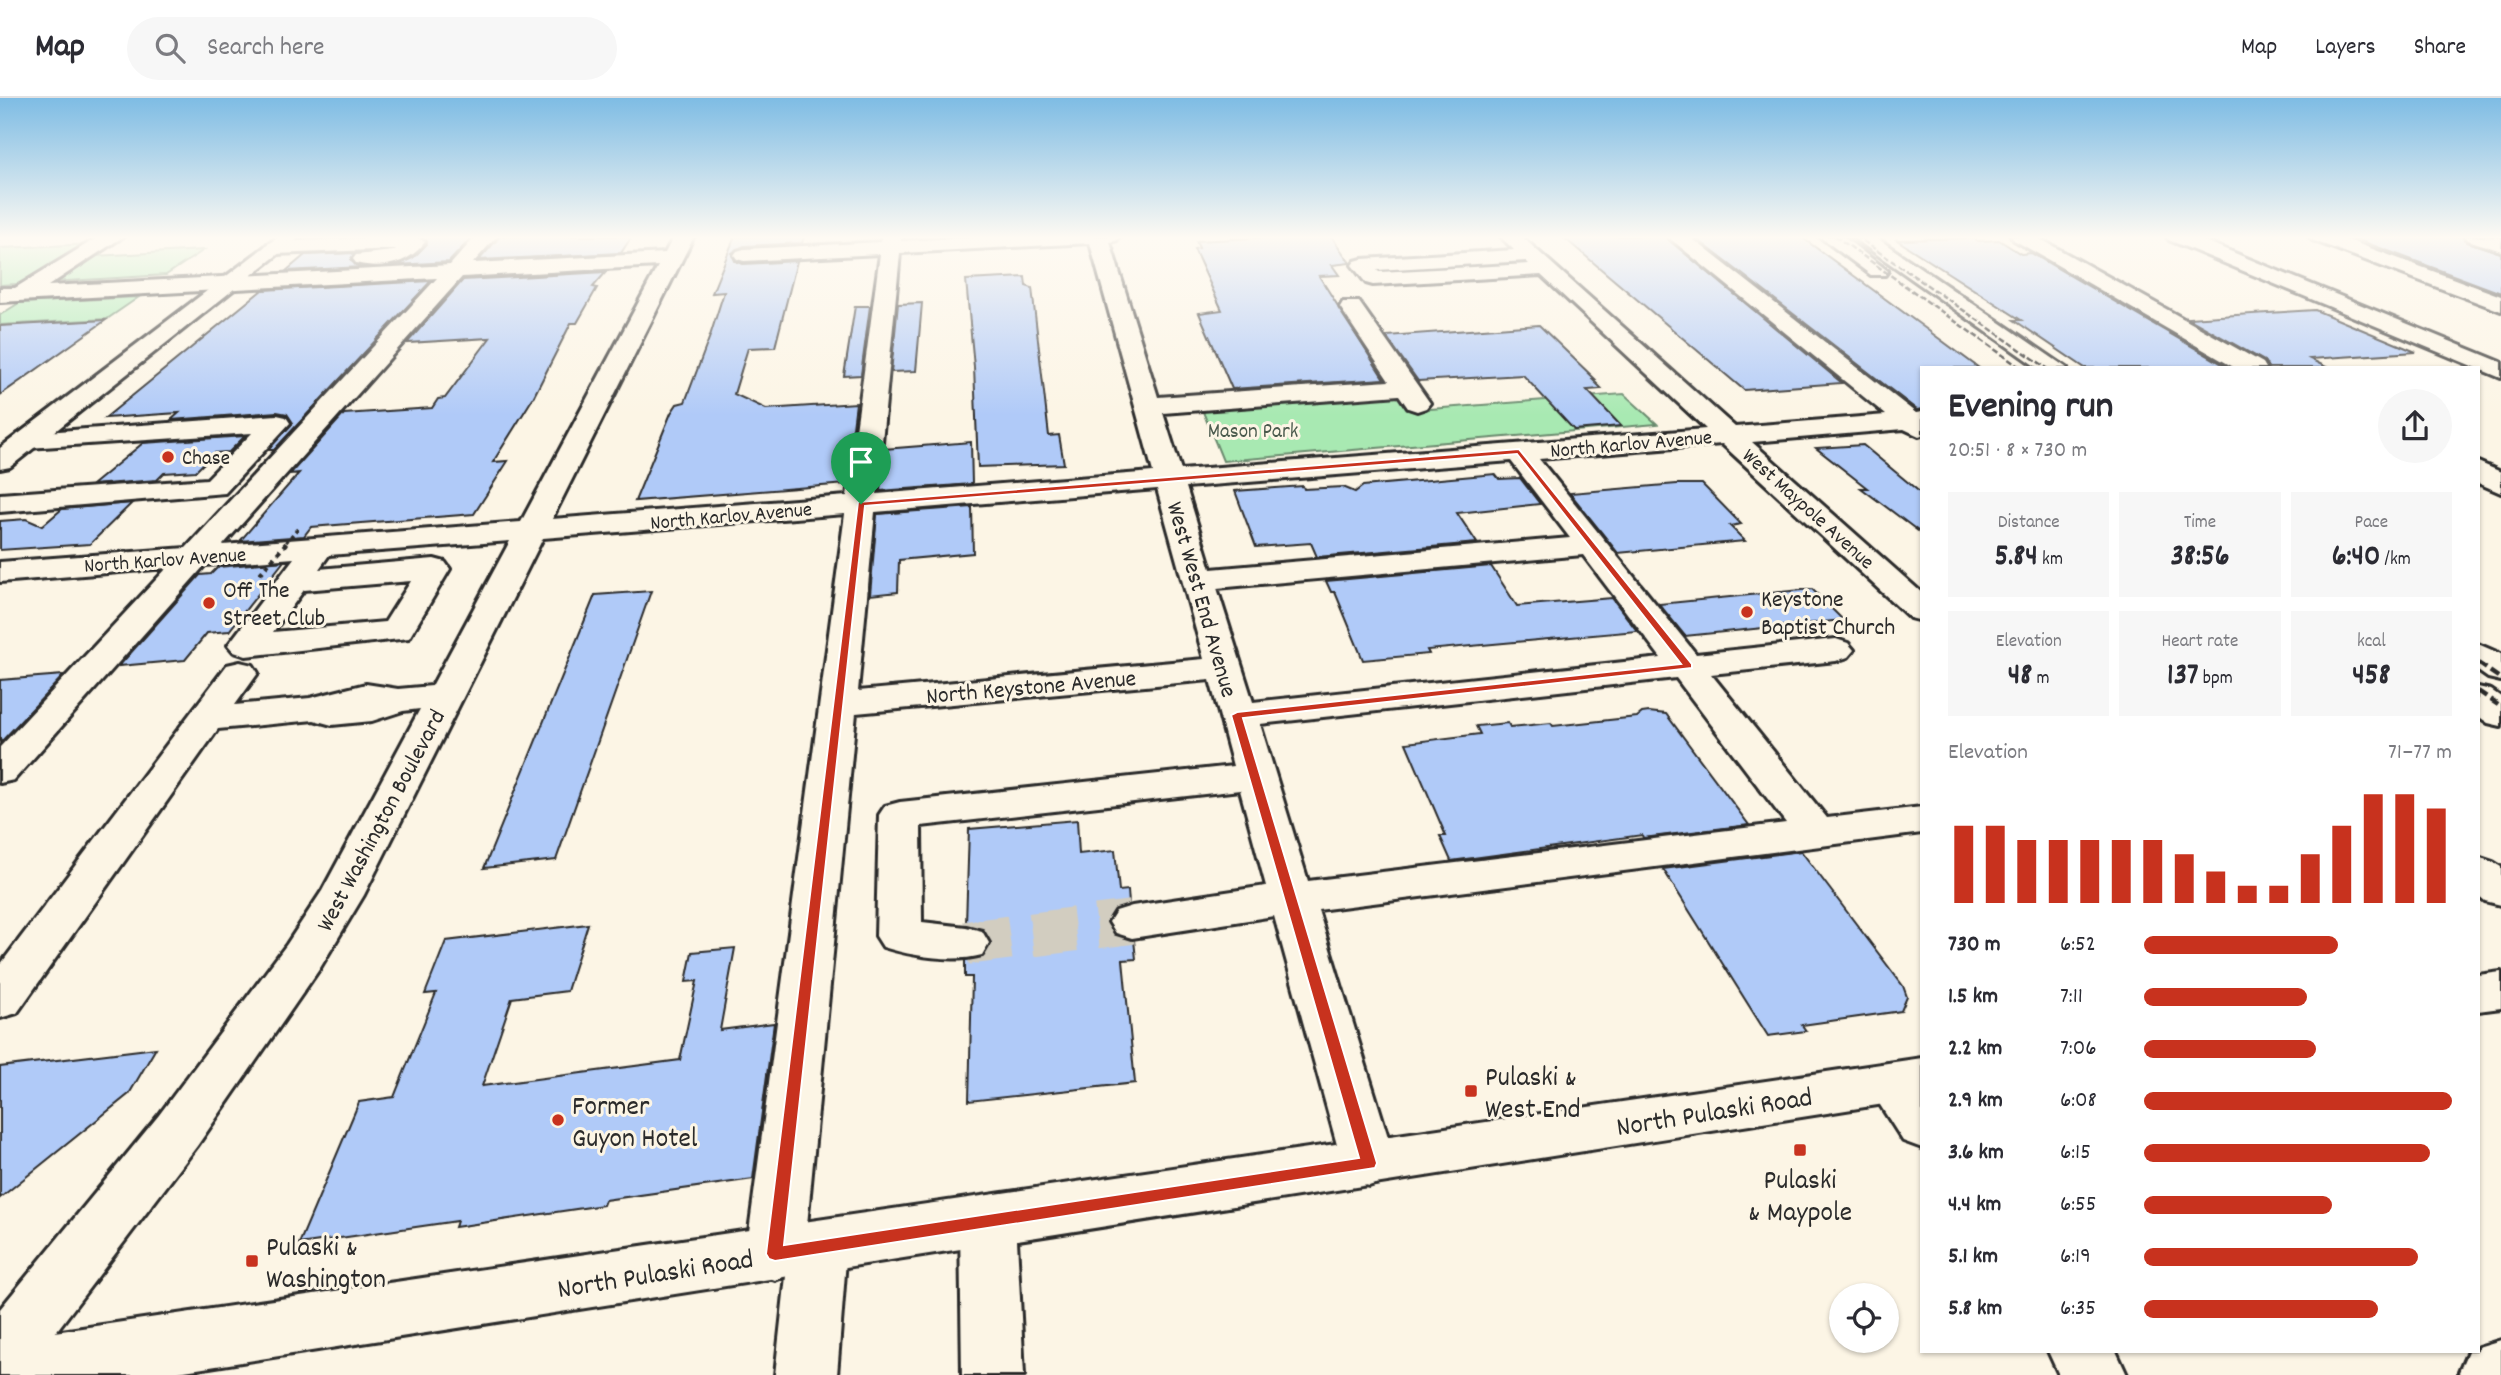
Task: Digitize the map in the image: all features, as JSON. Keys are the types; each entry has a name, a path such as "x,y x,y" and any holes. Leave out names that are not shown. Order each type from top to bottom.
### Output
{"street":[{"path":"0,434 198,296"},
{"path":"0,461 201,296"},
{"path":"0,771 433,296"},
{"name":"West Washington Boulevard","path":"0,1356 226,1068 296,972 342,895 422,698 533,530 653,296"},
{"path":"806,1375 797,1250 838,704 885,296"},
{"name":"West West End Avenue","path":"1115,296 1369,1163"},
{"name":"West Maypole Avenue","path":"1576,296 1920,609"},
{"path":"1754,296 1918,423"},
{"path":"1912,296 1959,329"},
{"path":"1930,296 2031,366"},
{"path":"1949,296 2053,366"},
{"path":"2126,296 2250,366"},
{"path":"2318,296 2501,372"},
{"path":"2478,296 2501,304"},
{"path":"1147,406 1412,397 1351,307"},
{"path":"2480,375 2501,372"},
{"path":"0,503 215,487 276,423 28,440"},
{"name":"North Karlov Avenue","path":"0,572 194,557 309,537 533,530 1729,435 1918,423"},
{"path":"1519,452 1816,833"},
{"path":"2480,472 2501,484"},
{"path":"294,581 434,569 397,631 246,645 294,581 309,537"},
{"path":"1198,580 1593,545"},
{"path":"1237,715 1836,650"},
{"path":"2480,656 2501,670"},
{"name":"North Keystone Avenue","path":"838,704 1223,668"},
{"path":"0,1000 240,673"},
{"path":"2480,677 2501,692"},
{"path":"206,719 316,709 343,698 381,694 422,698"},
{"path":"2480,699 2501,715"},
{"path":"966,943 899,936 900,816 1255,776"},
{"path":"1132,922 1291,898 1920,820"},
{"path":"2480,874 2501,890"},
{"path":"2480,993 2501,990"},
{"path":"1907,1081 1920,1120"},
{"name":"North Pulaski Road","path":"0,1370 1907,1081"},
{"path":"988,1221 993,1375"},
{"path":"2080,1353 2096,1375"}],"path":[{"path":"260,574 309,537"}],"green space":[{"path":"139,297 107,319 0,325 0,315 19,303"},
{"name":"Mason Park","path":"1403,391 1417,410 1624,394 1657,424 1223,461 1201,407"}],"building":[{"path":"255,296 417,296 274,450 268,450 293,423 287,414 277,412 171,420 179,413 105,418"},
{"path":"449,296 593,296 577,323 571,323 533,398 493,462 508,461 474,514 311,527 304,536 240,541 299,473 290,474 344,414 432,408 438,399 445,398 490,338 407,343"},
{"path":"723,296 788,296 775,347 748,348 734,394 766,409 856,403 846,484 635,501 671,413 677,404 685,402"},
{"path":"967,296 1033,296 1049,436 1059,435 1064,464 978,467 974,367"},
{"path":"1215,296 1331,296 1384,379 1232,389 1199,313 1222,310"},
{"path":"1632,296 1736,296 1842,383 1744,390"},
{"path":"1770,296 1881,296 1976,366 1920,366 1920,409 1917,410"},
{"path":"1983,296 2104,296 2226,366 2082,366 2014,320 2021,320"},
{"path":"922,303 916,371 891,372 898,304"},
{"path":"855,306 870,306 861,375 844,376"},
{"path":"2315,310 2416,352 2310,359 2324,366 2267,366 2264,361 2188,318"},
{"path":"106,320 33,372 0,395 0,326"},
{"path":"1539,325 1595,379 1592,379 1602,389 1587,390 1621,426 1574,430 1523,375 1418,381 1386,336"},
{"name":"Chase","path":"245,436 229,452 214,453 196,471 164,473 157,480 92,485 143,443"},
{"path":"971,442 972,484 880,491 884,449"},
{"path":"1863,445 1920,492 1920,532 1861,488 1867,488 1816,448"},
{"path":"1495,474 1499,479 1520,478 1540,504 1457,513 1477,543 1317,557 1311,543 1256,547 1235,491 1303,486 1304,489 1343,487 1355,492 1363,486"},
{"path":"1702,484 1741,524 1730,526 1745,541 1618,553 1570,493"},
{"path":"132,503 90,544 0,550 0,521 26,519 42,526 62,509"},
{"path":"972,507 973,553 899,560 898,592 870,595 877,514"},
{"name":"Off The Street Club","path":"284,561 229,631 207,633 185,660 119,666 200,575 211,574 218,567"},
{"path":"1491,566 1517,606 1612,598 1637,631 1427,650 1429,654 1363,660 1335,592 1331,592 1326,581"},
{"name":"Keystone Baptist Church","path":"1812,589 1843,620 1685,636 1659,604"},
{"path":"651,591 556,860 484,868 595,595"},
{"path":"64,675 0,743 0,680"},
{"path":"1649,712 1666,714 1749,825 1643,838 1642,835 1451,861 1440,836 1446,836 1406,743 1480,734 1476,726 1508,723 1510,727 1551,723 1553,726 1637,717"},
{"path":"1077,820 1079,854 1115,850 1119,891 1128,890 1129,904 1114,910 1107,923 1115,935 1134,940 1136,959 1123,960 1135,1083 969,1101 972,977 965,977 965,960 984,956 991,942 983,928 966,924 969,829"},
{"path":"1801,851 1903,986 1907,997 1901,1011 1802,1025 1806,1031 1768,1036 1663,869"},
{"name":"Former Guyon Hotel","path":"588,924 567,991 512,998 482,1086 680,1060 697,981 686,982 692,952 735,948 720,1030 774,1023 753,1179 605,1200 603,1205 455,1227 457,1221 299,1244 359,1102 394,1097 436,993 425,994 446,941"},
{"path":"156,1048 129,1094 0,1198 0,1067"}],"tunnel":[{"path":"966,943 1132,922"}],"railway":[{"path":"1919,296 2018,366"},
{"path":"1942,296 2044,366"},
{"path":"2480,664 2501,679"},
{"path":"2480,692 2501,707"}],"place":[{"name":"Chase","path":"168,457"},
{"name":"Off The Street Club","path":"209,603"},
{"name":"Keystone Baptist Church","path":"1747,612"},
{"name":"Pulaski & West End","path":"1471,1091"},
{"name":"Former Guyon Hotel","path":"558,1120"},
{"name":"Pulaski & Maypole","path":"1800,1150"},
{"name":"Pulaski & Washington","path":"252,1261"}],"route":[{"path":"1519,452 1688,666 1237,715 1369,1163 775,1254 861,504 1519,452"}]}
